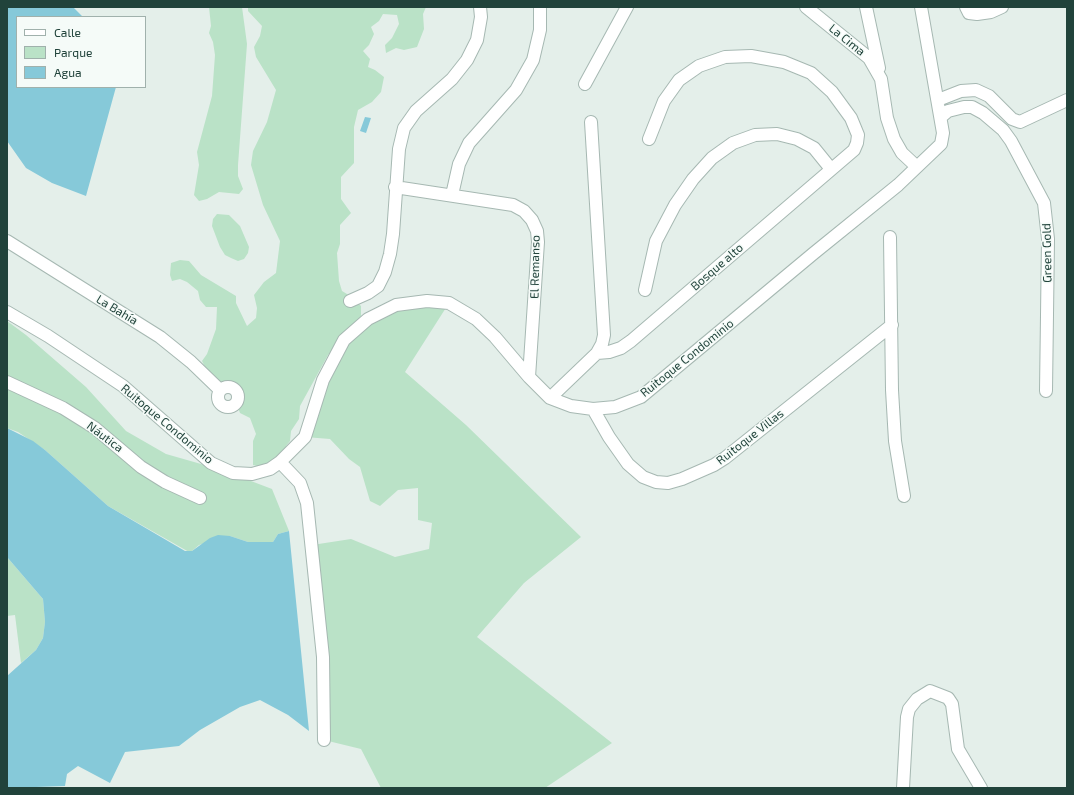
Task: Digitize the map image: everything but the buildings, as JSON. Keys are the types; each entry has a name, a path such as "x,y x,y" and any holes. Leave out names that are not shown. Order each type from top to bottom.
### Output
{"street":[{"path":"350,301 368,294 378,286 390,254 393,234 395,187 399,149 404,128 416,112 452,79 468,60 477,40 481,18 480,7"},
{"path":"452,195 459,164 469,143 516,90 533,60 540,30 540,7"},
{"path":"585,84 628,7"},
{"name":"La Cima","path":"806,7 869,58 881,79"},
{"name":"La Cima","path":"866,7 888,118 894,138 902,153 917,167"},
{"name":"Ruitoque Condominio","path":"7,312 48,336 123,386 210,463 233,473 252,474 270,468 280,462 305,437 323,380 344,340 368,319 396,305 427,301 449,303 480,324 495,337 529,377 550,398 572,406 615,408 641,397 814,252 862,216 941,144 943,133 941,117 921,7"},
{"path":"966,7 969,13 976,14 991,12 1002,7"},
{"name":"Bosque alto","path":"597,353 615,350 631,341 854,150 857,143 856,127 851,118 832,92 811,73 784,62 751,56 725,58 699,66 679,80 664,100 649,138"},
{"path":"938,100 961,91 976,90 989,96 1007,115 1015,121 1020,122 1067,101"},
{"path":"941,117 948,111 958,108 961,91"},
{"name":"Green Gold","path":"958,108 972,107 983,113 1003,130 1044,204 1048,239 1046,391"},
{"path":"550,398 597,353 602,344 604,335 591,122"},
{"path":"645,290 656,241 675,205 693,179 712,158 733,143 755,135 777,134 790,137 814,148 831,170"},
{"name":"El Remanso","path":"395,187 513,205 524,211 532,220 537,230 538,242 529,377"},
{"path":"890,237 892,390 895,441 904,496"},
{"name":"La Bahía","path":"7,241 160,337 191,362 220,390"},
{"name":"Ruitoque Villas","path":"594,408 609,437 628,464 643,477 656,482 668,482 682,479 714,465 725,458 892,325"},
{"name":"Náutica","path":"7,382 34,393 70,412 95,428 141,467 165,482 200,498"},
{"path":"280,462 300,484 307,503 323,657 324,740"},
{"path":"903,788 907,717 909,709 917,698 930,691 948,698 952,704 958,749 981,788"}],"green space":[{"path":"209,7 242,7 247,44 238,176 243,189 239,194 219,192 207,199 199,201 194,195 199,165 197,152 212,96 215,55 213,42 209,33 211,26"},
{"path":"248,7 426,7 423,14 424,29 417,47 404,50 396,48 386,53 385,45 392,38 399,24 397,15 383,14 379,21 371,27 374,34 369,45 363,51 370,59 368,67 384,77 381,92 372,102 358,110 354,127 354,163 341,177 341,199 351,213 340,225 340,244 337,253 339,281 342,291 352,297 361,306 361,316 328,355 300,406 299,419 291,431 290,441 286,446 284,454 261,467 253,465 253,441 256,434 250,418 240,413 231,389 210,377 202,361 207,354 216,329 217,307 206,307 200,300 198,291 187,282 180,279 172,281 170,275 171,263 180,260 189,261 201,275 236,296 236,303 247,326 256,318 257,308 254,295 264,282 276,273 280,241 263,205 251,165 253,151 267,122 276,90 256,57 254,47 260,36 262,26 248,11"},
{"path":"217,214 229,215 240,226 249,247 248,253 244,259 238,261 225,255 220,247 212,226 213,219"},
{"path":"449,303 405,372 466,425 581,537 524,583 477,637 612,743 545,788 381,788 361,749 324,740 312,545 351,539 395,557 429,549 432,523 418,520 418,488 398,490 380,506 370,501 360,467 349,459 330,439 305,437 344,340 396,305"},
{"path":"7,321 26,335 86,387 126,431 166,454 222,470 272,489 289,531 278,534 273,542 248,542 230,536 199,545 189,552 108,506 45,450 18,432 7,428"},
{"path":"7,557 43,599 45,622 43,638 36,650 21,663 15,615 7,616"}],"water":[{"path":"7,7 73,7 82,16 16,16 16,88 116,88 86,196 52,183 26,168 7,141"},
{"path":"365,117 371,118 366,133 360,131"},
{"path":"7,428 33,441 45,450 108,506 185,551 192,551 210,538 218,535 230,536 248,542 273,542 278,534 289,531 309,731 288,715 260,700 240,707 200,730 179,746 125,752 110,783 78,766 67,774 65,786 7,788 7,676 36,650 43,638 45,622 43,599 7,557"}]}
